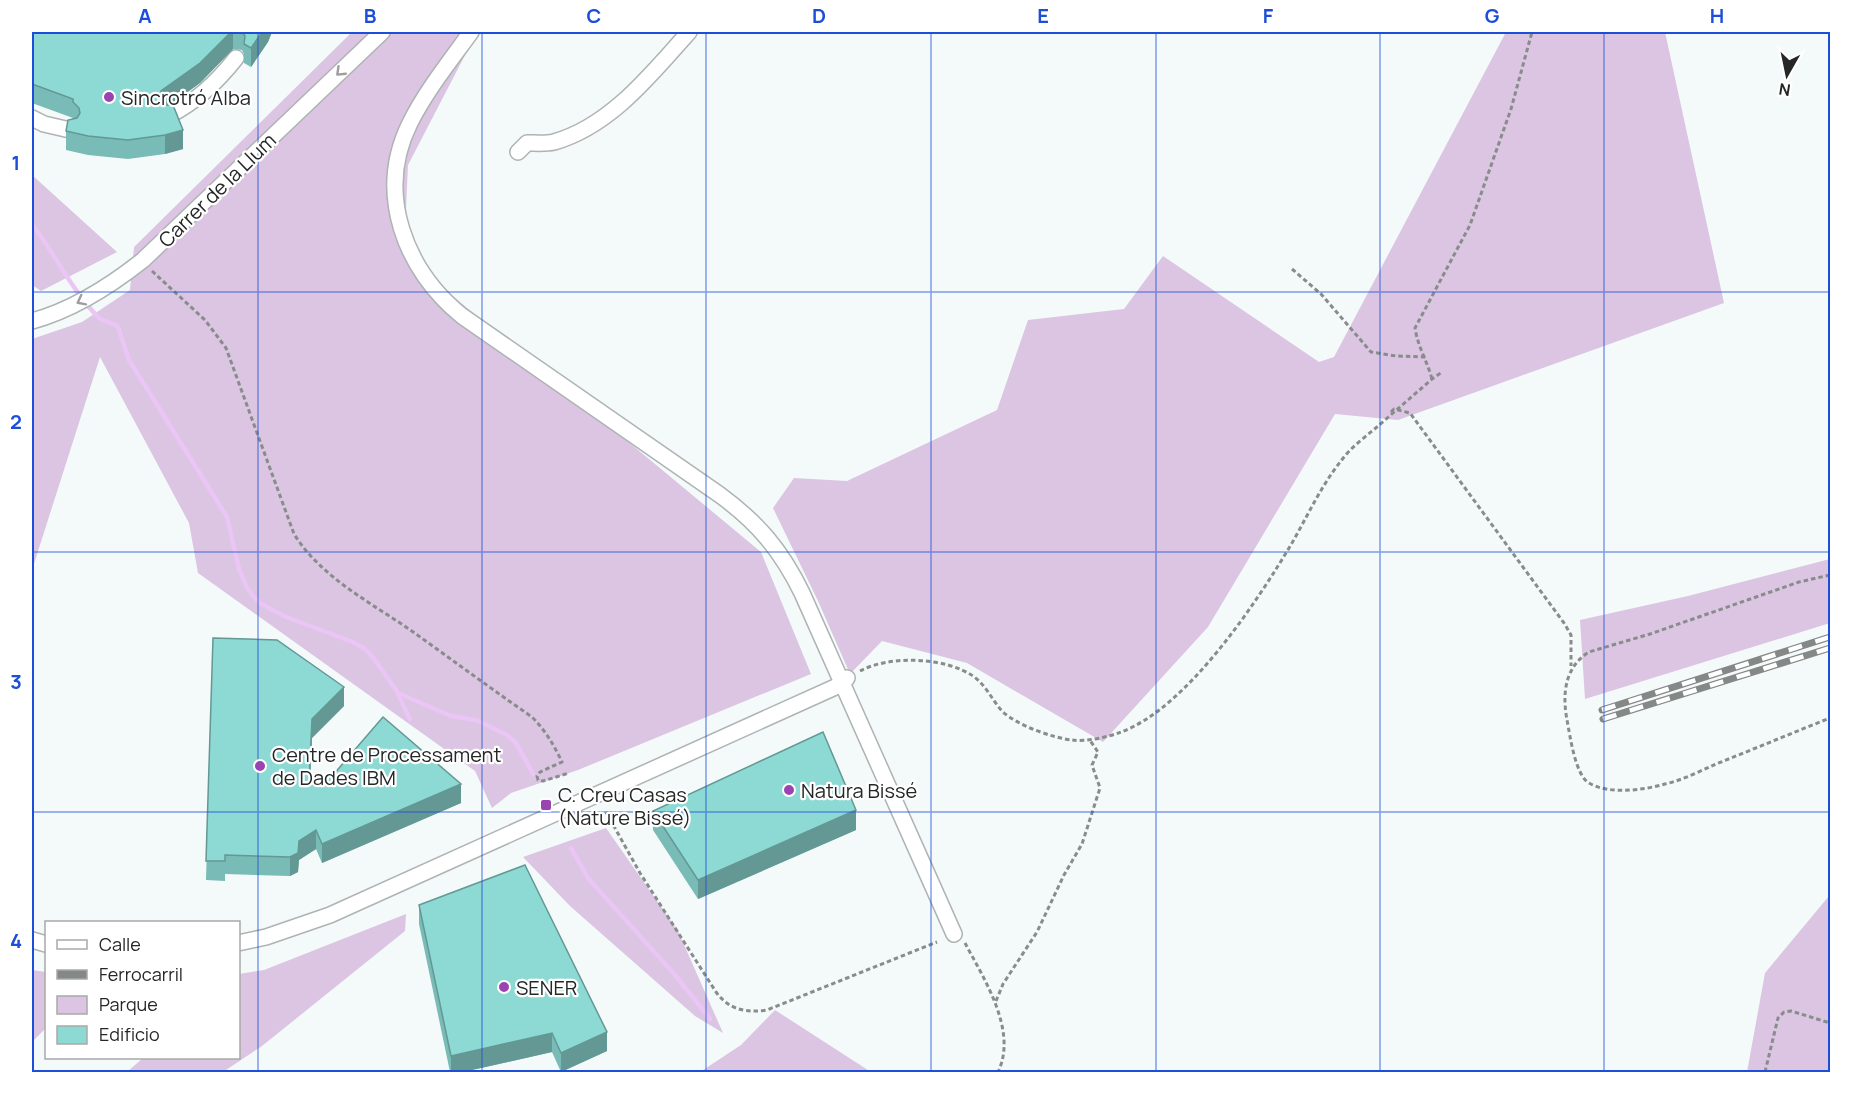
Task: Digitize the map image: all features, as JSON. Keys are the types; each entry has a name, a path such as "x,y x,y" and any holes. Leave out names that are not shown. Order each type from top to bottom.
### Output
{"street":[{"name":"Carrer de la Llum","path":"35,320 75,305 121,278 154,250 382,32"},
{"path":"471,32 420,105 402,144 396,181 396,200 402,230 413,259 435,292 462,316 729,501 763,531 791,572 845,681 954,934"},
{"path":"518,152 526,143 553,142 600,121 645,81 689,32"},
{"path":"170,116 219,80 236,58"},
{"path":"32,118 44,124 70,130"},
{"path":"240,943 277,934 330,915 845,681"}],"path":[{"path":"1432,379 1426,357 1418,346 1415,328 1470,225 1511,109 1532,32"},
{"path":"1292,269 1321,294 1371,352 1426,357"},
{"path":"152,270 205,320 226,348 294,534 302,547 350,590 540,724 562,762 540,772 537,776 538,780 543,781 569,773"},
{"path":"845,681 865,668 890,661 917,660 954,668 974,676 1003,712 1026,728 1073,740 1122,732 1167,706 1213,656 1254,602 1291,543 1325,482 1343,458 1432,379 1443,372"},
{"path":"1397,410 1410,413 1571,635 1571,668 1565,688 1566,713 1573,752 1583,777 1589,783 1617,791 1666,784 1830,718"},
{"path":"1571,668 1589,652 1650,634 1799,582 1830,575"},
{"path":"995,1003 1003,984 1037,933 1064,875 1082,844 1100,788 1092,765 1098,752 1089,739"},
{"path":"606,812 640,873 716,992 726,1003 739,1010 767,1011 937,942"},
{"path":"954,934 960,935 995,1003 1004,1043 1002,1064 998,1072"},
{"path":"1765,1072 1778,1018 1784,1012 1791,1011 1830,1023"}],"green space":[{"path":"352,32 477,32 408,165 405,231 437,283 761,552 811,674 578,770 511,793 492,808 475,771 198,573 189,523 100,357 32,570 32,339 82,322 130,290 134,247"},
{"path":"1506,32 1665,32 1724,303 1398,420 1335,414 1208,627 1103,742 967,663 882,641 850,674 773,508 794,478 847,481 997,410 1028,320 1124,309 1163,256 1319,362 1334,357"},
{"path":"32,175 117,252 41,291 32,285"},
{"path":"1830,559 1830,623 1585,699 1580,620 1688,596"},
{"path":"606,828 678,931 723,1033 695,1016 570,906 523,857"},
{"path":"1829,896 1830,1072 1747,1072 1765,973"},
{"path":"406,914 405,931 262,1046 223,1072 127,1072 142,1059 240,1059 240,974 264,970"},
{"path":"32,970 45,972 45,1029 32,1042"},
{"path":"775,1010 871,1072 700,1072 741,1045"}],"building":[{"name":"Sincrotró Alba","path":"32,32 231,32 200,63 161,91 161,100 166,105 173,105 183,130 128,140 66,131 68,120 77,118 80,113 79,108 73,99 32,84"},
{"path":"242,32 262,32 251,48 244,44 245,36"},
{"name":"Centre de Processament de Dades IBM","path":"213,638 277,640 344,687 312,719 309,783 333,775 383,717 461,784 322,844 316,830 299,841 298,853 290,857 225,855 225,861 206,861"},
{"name":"Natura Bissé","path":"823,732 856,810 698,880 653,811"},
{"name":"SENER","path":"525,865 607,1032 561,1053 552,1033 451,1056 419,905"}],"waterway":[{"path":"32,224 88,306 100,319 118,327 129,360 227,517 239,569 253,596 260,603 286,617 353,642 365,649 398,693 451,716 476,720 507,735 516,743 533,774"},
{"path":"398,694 410,719"},
{"path":"571,848 588,878 675,975 710,1019"}],"railway":[{"path":"1602,710 1830,637"},
{"path":"1603,719 1830,648"}],"place":[{"name":"Sincrotró Alba","path":"109,97"},
{"name":"Centre de Processament de Dades IBM","path":"260,766"},
{"name":"Natura Bissé","path":"789,790"},
{"name":"C. Creu Casas (Nature Bissé)","path":"546,805"},
{"name":"SENER","path":"504,987"}]}
